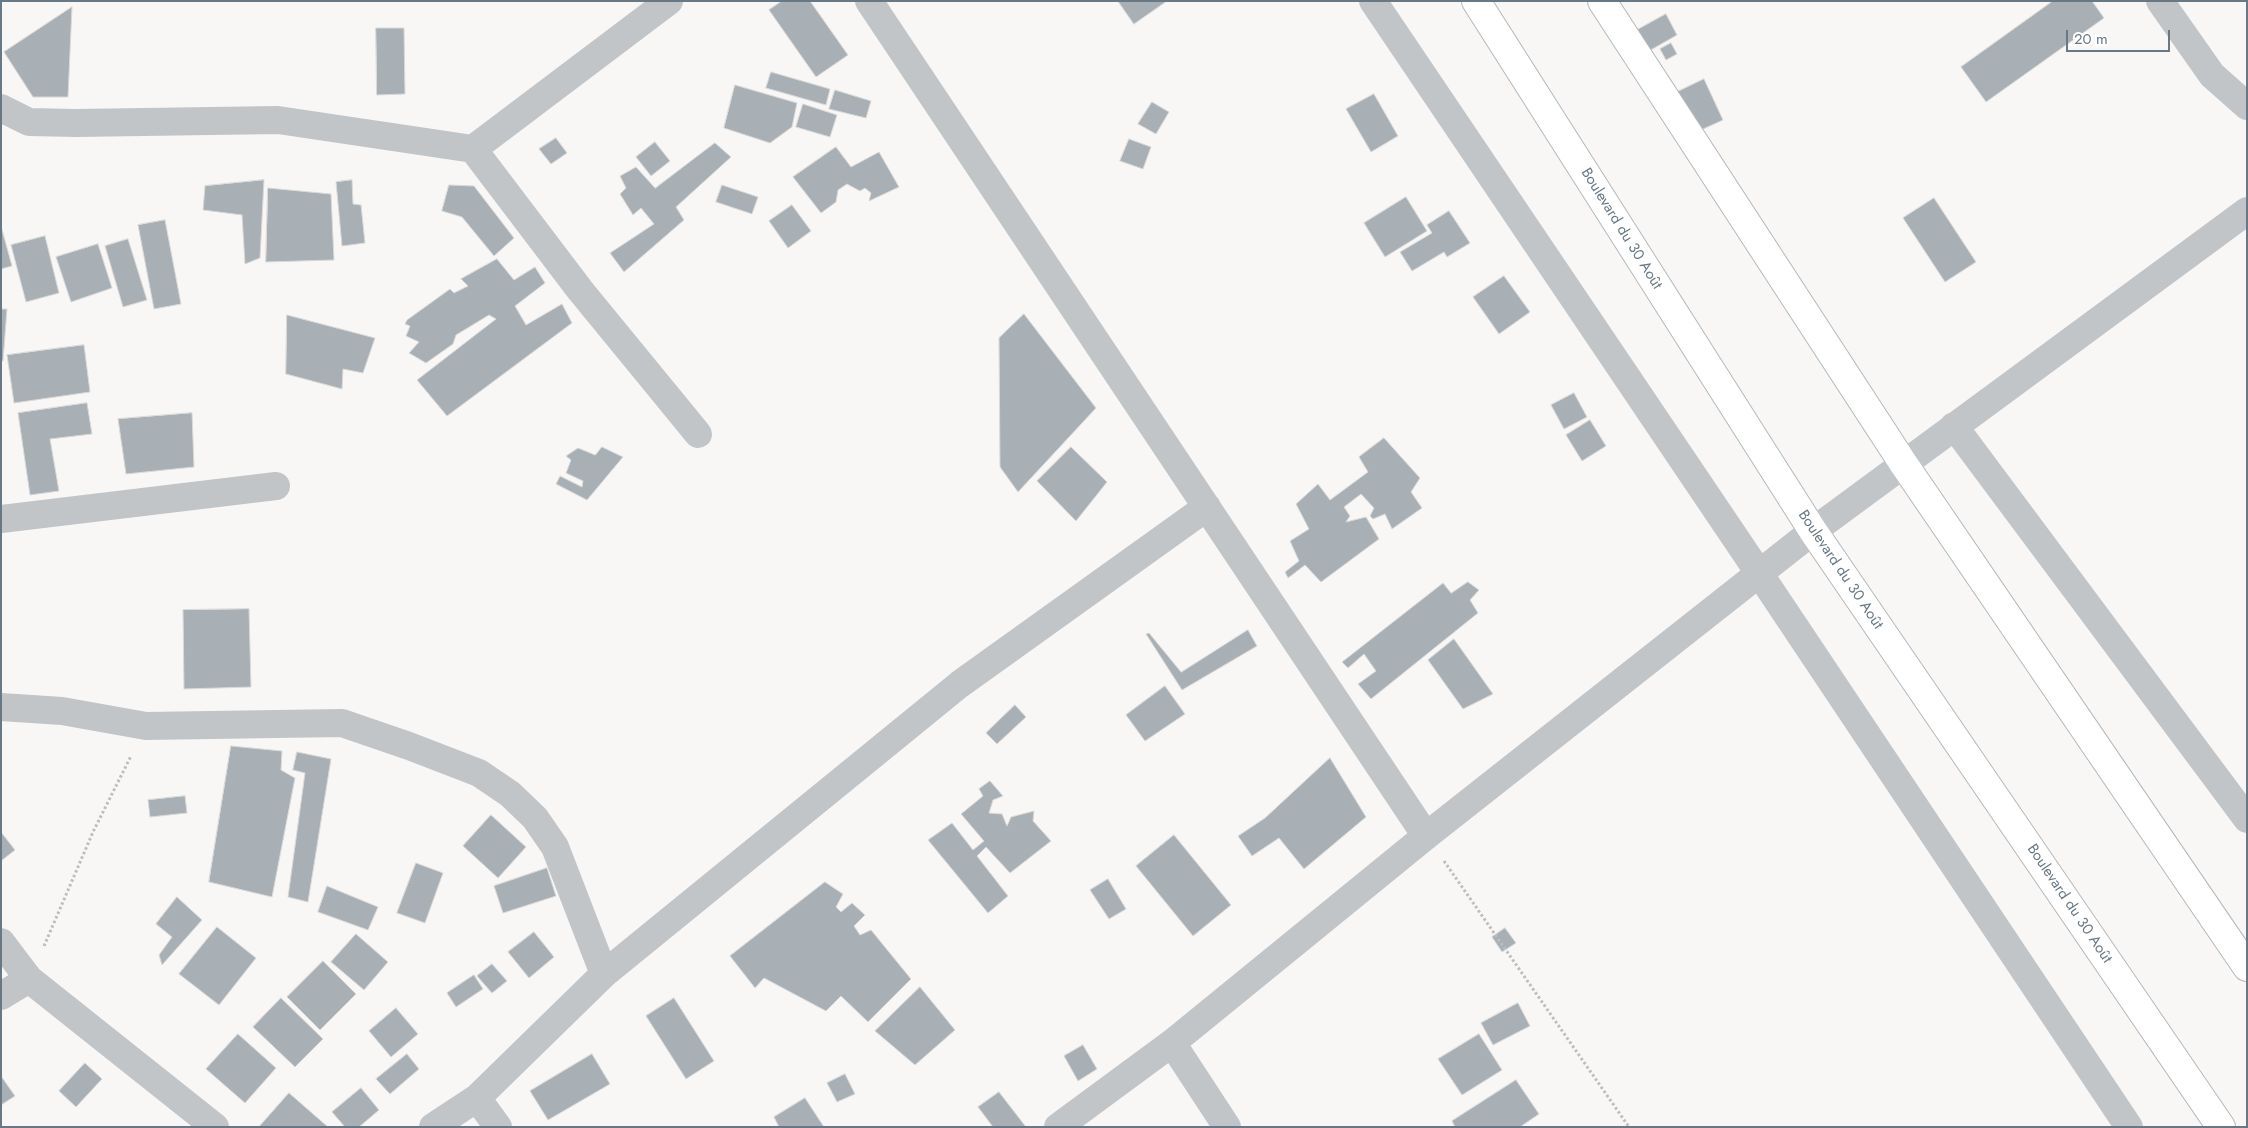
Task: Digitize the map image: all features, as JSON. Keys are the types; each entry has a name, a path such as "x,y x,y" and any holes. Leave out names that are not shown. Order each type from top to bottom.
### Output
{"highway":[{"name":"Boulevard du 30 Août","path":"1476,1 1812,531 2221,1127"},
{"path":"1602,1 1903,463 2247,966"}],"street":[{"path":"473,149 669,1"},
{"path":"869,1 1426,836"},
{"path":"1373,1 1759,572 2129,1127"},
{"path":"2160,1 2212,75 2247,106"},
{"path":"1,108 29,122 278,120 473,149 580,290 698,434"},
{"path":"1058,1127 1172,1043 1426,836 1812,531 2247,212"},
{"path":"1954,426 2247,819"},
{"path":"1,519 276,486"},
{"path":"433,1127 477,1098 604,974 960,684 1207,507"},
{"path":"1,707 62,712 146,726 342,723 479,773 516,800 535,818 555,847 604,974"},
{"path":"1,942 30,979 215,1127"},
{"path":"1,996 30,979"},
{"path":"1172,1043 1227,1127"},
{"path":"477,1098 498,1127"}],"path":[{"path":"30,979 93,832 146,726"},
{"path":"1426,836 1629,1127"}],"building":[{"path":"782,1 810,1 848,55 816,77 769,10"},
{"path":"1118,1 1167,1 1134,24"},
{"path":"2053,1 2092,1 2104,18 1986,102 1961,67"},
{"path":"72,7 68,97 33,97 4,52"},
{"path":"1666,14 1677,35 1649,51 1637,30"},
{"path":"376,28 404,28 405,94 377,95"},
{"path":"1671,43 1677,54 1666,60 1660,49"},
{"path":"771,72 830,89 826,105 766,88"},
{"path":"1704,79 1723,120 1692,134 1673,94"},
{"path":"735,85 797,103 792,127 770,143 724,128"},
{"path":"835,90 871,101 866,118 829,109"},
{"path":"1374,94 1398,136 1371,152 1346,109"},
{"path":"1152,102 1169,112 1156,134 1138,124"},
{"path":"803,104 837,115 830,137 796,127"},
{"path":"556,138 567,153 551,164 539,149"},
{"path":"1129,139 1151,147 1143,169 1120,161"},
{"path":"655,142 670,161 651,176 636,157"},
{"path":"715,143 731,157 676,207 684,220 624,272 610,253 654,224 641,208 633,215 620,194 626,188 620,176 636,167 655,188"},
{"path":"836,147 851,167 879,152 899,187 869,201 871,193 865,188 860,191 847,184 838,190 836,202 821,213 793,177"},
{"path":"264,180 260,258 245,264 242,215 203,210 205,186"},
{"path":"352,180 353,204 361,205 365,243 342,246 336,182"},
{"path":"449,185 474,186 514,238 494,256 462,217 442,211"},
{"path":"722,185 758,197 752,214 716,202"},
{"path":"268,188 331,194 334,260 266,262"},
{"path":"1406,197 1427,231 1385,257 1364,223"},
{"path":"1934,198 1976,262 1945,282 1903,218"},
{"path":"792,205 811,231 788,248 769,221"},
{"path":"1449,211 1470,243 1447,257 1444,252 1412,271 1400,252 1432,233 1427,225"},
{"path":"165,220 181,304 154,309 138,225"},
{"path":"1,226 12,266 1,269"},
{"path":"45,236 59,293 26,302 11,245"},
{"path":"128,239 147,300 123,307 105,246"},
{"path":"98,244 112,288 71,302 56,257"},
{"path":"497,259 514,280 535,267 545,283 515,306 526,325 562,304 572,323 447,416 417,380 496,319 489,315 456,335 453,344 426,363 409,353 419,342 406,336 410,326 405,324 407,320 450,289 454,293 468,286 461,279"},
{"path":"1504,276 1530,312 1499,334 1473,297"},
{"path":"1,309 7,309 3,361 1,361"},
{"path":"1024,314 1096,408 1018,492 1000,467 999,338"},
{"path":"287,315 375,338 363,373 343,369 342,389 286,374"},
{"path":"84,345 90,392 14,403 7,355"},
{"path":"1574,393 1587,417 1564,429 1551,405"},
{"path":"87,403 92,434 50,439 59,491 30,495 18,413"},
{"path":"192,413 194,467 126,474 118,419"},
{"path":"1590,420 1606,446 1582,461 1566,435"},
{"path":"1384,438 1420,478 1411,492 1422,508 1392,529 1385,514 1373,519 1370,516 1374,508 1361,494 1344,507 1350,516 1346,522 1366,517 1379,539 1321,582 1305,565 1288,578 1285,572 1299,561 1290,541 1309,529 1296,504 1318,484 1330,500 1368,472 1359,457"},
{"path":"602,447 623,457 587,500 556,484 560,476 582,487 583,481 566,473 571,460 566,456 578,448 595,455"},
{"path":"1071,447 1107,482 1076,521 1037,481"},
{"path":"1468,582 1479,590 1470,600 1478,613 1371,699 1358,684 1376,671 1364,654 1348,668 1342,662 1443,583 1451,593"},
{"path":"249,609 251,687 184,689 183,610"},
{"path":"1248,630 1257,646 1182,690 1146,634 1149,633 1181,672"},
{"path":"1454,639 1493,694 1463,709 1428,660"},
{"path":"1165,686 1185,714 1145,741 1126,715"},
{"path":"1015,705 1026,717 997,744 986,733"},
{"path":"231,746 282,751 281,770 295,778 272,897 209,882"},
{"path":"297,752 331,759 308,902 288,897 305,773 293,770"},
{"path":"1330,758 1366,817 1304,869 1279,838 1252,856 1238,836 1265,818"},
{"path":"990,781 1003,796 993,800 989,813 1002,814 1007,826 1011,817 1034,811 1033,821 1051,841 1010,873 986,847 977,856 1008,896 988,913 928,840 952,823 973,850 984,841 961,814 983,796 979,789"},
{"path":"185,796 187,813 150,817 148,800"},
{"path":"491,815 526,847 498,878 463,846"},
{"path":"1,832 15,850 1,861"},
{"path":"1174,835 1231,905 1193,936 1136,866"},
{"path":"416,863 443,873 425,923 397,913"},
{"path":"547,868 556,896 503,913 494,886"},
{"path":"1108,879 1126,909 1109,919 1090,890"},
{"path":"825,882 843,894 836,907 841,912 852,903 865,915 854,926 860,935 871,930 911,979 868,1022 841,996 826,1011 764,978 755,988 730,956"},
{"path":"327,886 378,907 368,930 318,912"},
{"path":"177,897 202,920 162,965 159,955 172,937 156,924"},
{"path":"217,927 256,958 219,1005 179,974"},
{"path":"1505,928 1516,943 1502,952 1492,937"},
{"path":"534,932 554,957 529,978 508,952"},
{"path":"356,934 388,962 364,990 331,962"},
{"path":"323,961 356,994 320,1030 287,997"},
{"path":"492,964 507,981 492,993 477,976"},
{"path":"474,975 483,989 456,1007 447,993"},
{"path":"920,987 955,1030 915,1065 875,1031"},
{"path":"281,998 323,1039 295,1067 253,1027"},
{"path":"674,998 714,1061 686,1079 646,1016"},
{"path":"1518,1003 1530,1026 1493,1045 1481,1023"},
{"path":"396,1008 418,1034 391,1057 369,1031"},
{"path":"238,1034 276,1068 245,1103 206,1069"},
{"path":"1479,1034 1502,1070 1462,1095 1438,1059"},
{"path":"1083,1045 1097,1069 1078,1081 1064,1056"},
{"path":"407,1054 419,1069 390,1094 376,1079"},
{"path":"592,1054 610,1084 548,1120 530,1091"},
{"path":"85,1063 102,1079 76,1107 59,1091"},
{"path":"845,1074 855,1094 837,1102 827,1083"},
{"path":"1,1076 15,1096 1,1105"},
{"path":"1516,1080 1539,1114 1520,1127 1455,1127 1452,1121"},
{"path":"361,1088 379,1110 359,1127 345,1127 332,1112"},
{"path":"999,1092 1026,1127 993,1127 978,1107"},
{"path":"289,1093 328,1127 259,1127"},
{"path":"805,1098 824,1127 779,1127 774,1117"}]}
